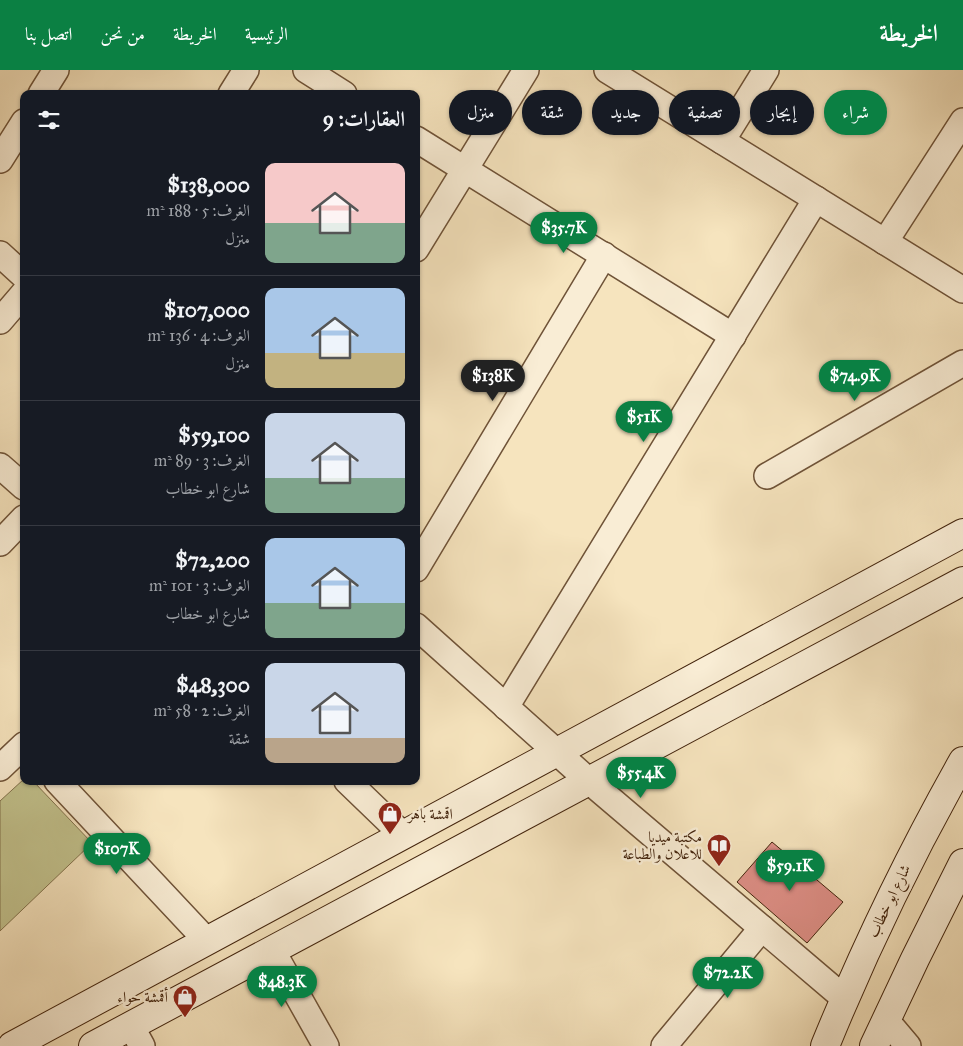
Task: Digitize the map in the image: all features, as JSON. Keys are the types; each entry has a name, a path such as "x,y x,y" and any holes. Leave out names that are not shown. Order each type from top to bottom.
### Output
{"main road":[{"path":"12,1046 557,752 959,544"},
{"path":"93,1046 137,1036 272,950 963,580"},
{"name":"شارع ابو خطاب","path":"825,1046 844,998 883,912 963,760"},
{"path":"874,1046 886,1020 957,891 963,864"}],"street":[{"path":"44,90 56,70"},
{"path":"234,90 246,70"},
{"path":"306,70 333,90"},
{"path":"420,242 526,70"},
{"path":"606,70 963,290"},
{"path":"722,141 766,70"},
{"path":"886,242 963,121"},
{"path":"0,160 20,128"},
{"path":"420,141 733,336"},
{"path":"506,707 816,199"},
{"path":"0,254 20,272"},
{"path":"420,562 604,255"},
{"path":"0,321 20,297"},
{"path":"767,476 963,363"},
{"path":"0,466 20,484"},
{"path":"0,543 20,522"},
{"path":"420,630 589,781 844,998"},
{"path":"0,768 20,749"},
{"path":"61,785 207,941"},
{"path":"351,785 403,835"},
{"path":"664,1046 762,928"},
{"path":"272,950 326,1046"},
{"path":"886,1020 908,1046"}],"green space":[{"path":"20,783 20,785 37,785 92,843 0,931 0,801"}],"building":[{"path":"772,842 843,902 807,943 737,882"}],"place":[{"name":"اقمشة باهر","path":"390,835"},
{"name":"مكتبة ميديا للاعلان والطباعة","path":"719,867"},
{"name":"أقمشة حواء","path":"185,1018"}]}
